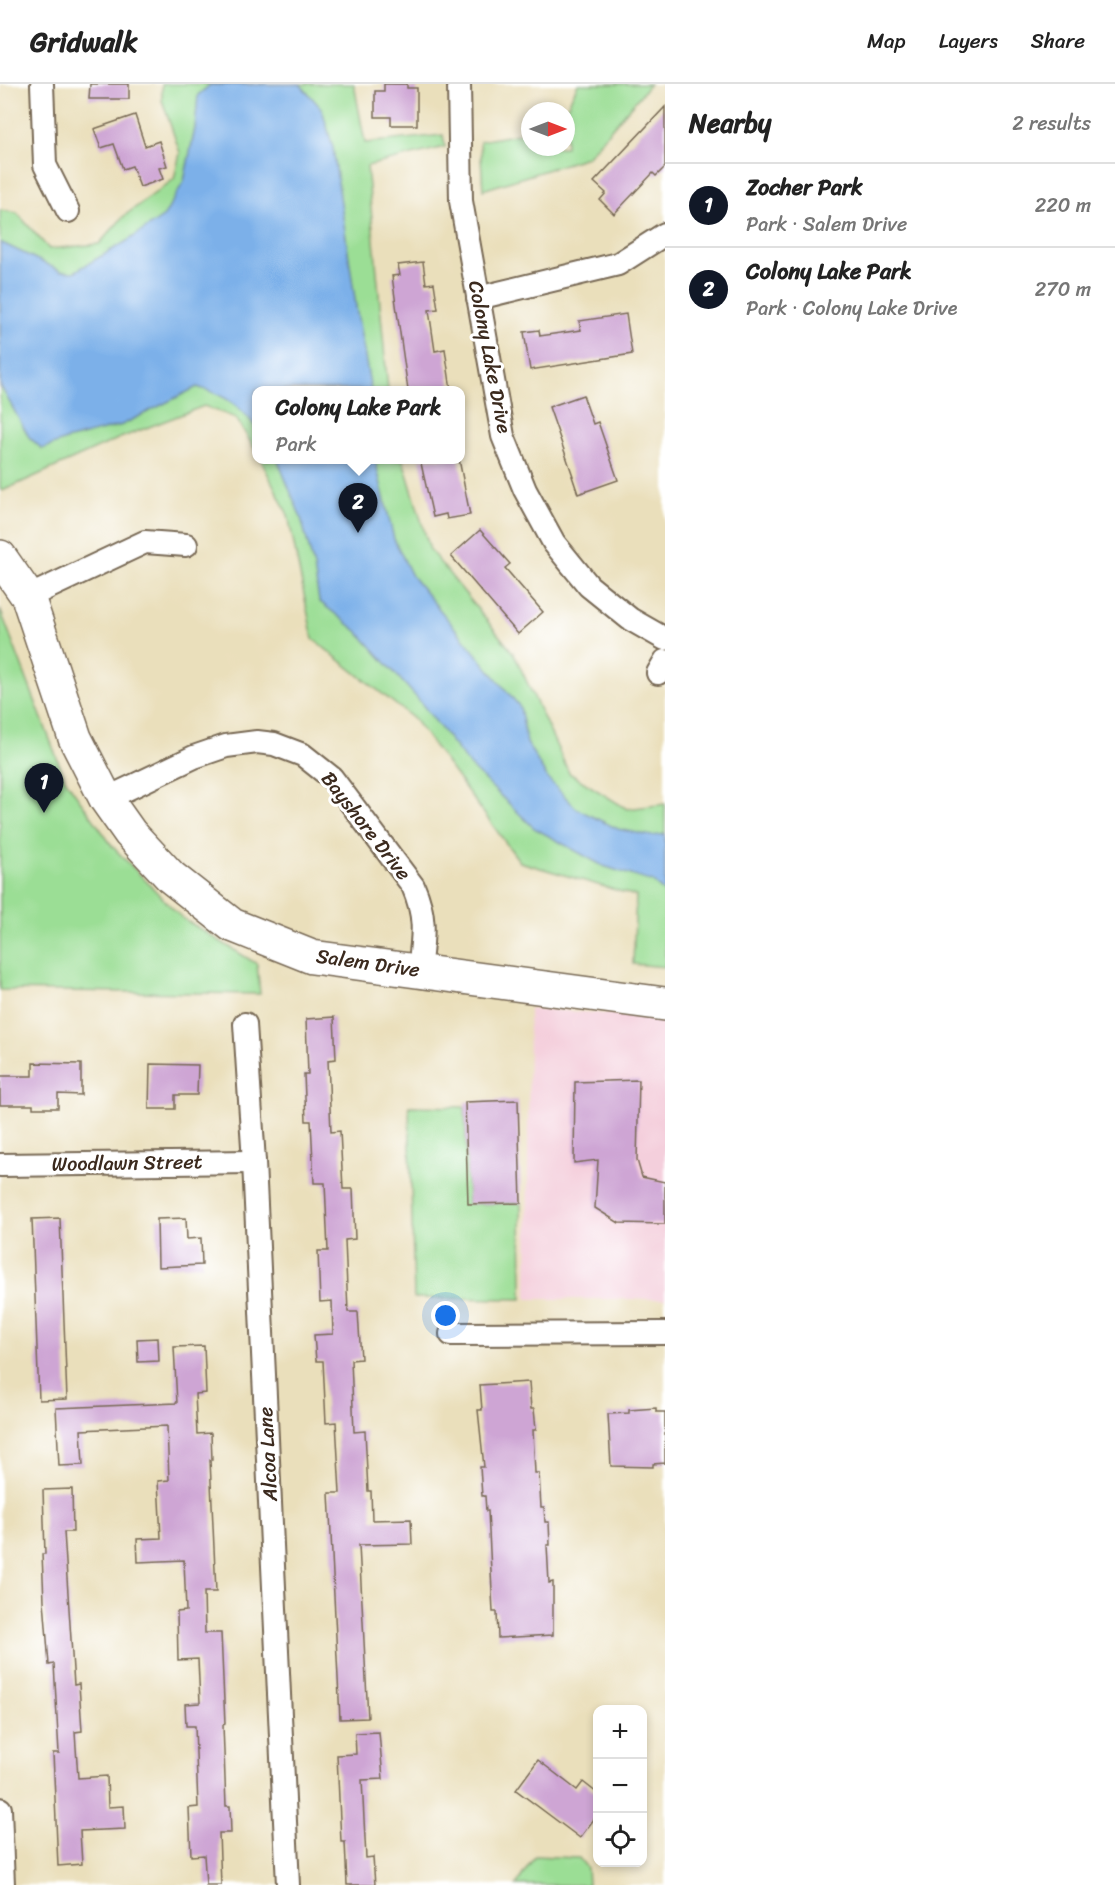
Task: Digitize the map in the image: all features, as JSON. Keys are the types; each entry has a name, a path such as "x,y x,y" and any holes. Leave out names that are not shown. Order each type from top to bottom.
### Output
{"street":[{"path":"42,84 45,165 68,211"},
{"name":"Colony Lake Drive","path":"459,84 461,201 503,436 525,490 554,543 589,586 630,619 665,639"},
{"path":"478,298 618,264 665,234"},
{"path":"28,597 146,542 186,545"},
{"name":"Salem Drive","path":"0,556 28,597 75,738 106,799 130,833 171,877 232,925 312,957 665,1004"},
{"name":"Bayshore Drive","path":"106,799 194,757 226,746 257,741 274,744 303,755 332,778 413,886 420,900 423,917 419,970"},
{"name":"Alcoa Lane","path":"245,1024 254,1162 288,1885"},
{"name":"Woodlawn Street","path":"0,1165 254,1162"},
{"path":"451,1334 665,1334"},
{"path":"0,1809 3,1885"}],"shaded area":[{"path":"529,1008 665,1018 665,1299 527,1299"}],"green space":[{"path":"162,84 354,84 365,143 443,135 445,147 367,166 388,386 252,386 252,444 236,418 204,406 120,438 2,491 0,489 0,210 17,213 49,249 99,244 124,216 174,179 180,153 162,100"},
{"path":"578,84 650,84 587,157 483,190 480,141 521,134 521,156 575,156 575,102 569,102"},
{"path":"263,464 404,464 430,550 514,654 569,773 627,809 665,804 665,967 633,964 636,896 520,862 414,719 313,639 288,515"},
{"path":"0,609 65,779 113,847 182,918 257,964 260,994 0,990"},
{"path":"409,1106 465,1107 468,1204 521,1203 522,1299 414,1298"},
{"path":"535,1856 579,1858 587,1868 588,1885 516,1885"}],"water":[{"path":"300,84 322,109 333,148 357,313 370,386 252,386 252,423 231,402 197,387 122,425 42,449 29,437 0,385 0,242 61,271 74,272 164,216 184,181 195,128 198,95 210,85"},
{"path":"279,464 376,464 394,539 412,576 520,707 527,743 548,779 577,809 618,829 652,836 665,834 665,893 653,882 603,866 534,828 471,767 418,699 357,631 319,601 314,567 301,518"}],"building":[{"path":"90,84 129,84 129,99 89,99"},
{"path":"384,84 407,84 407,88 417,88 417,125 391,125 391,117 375,117 375,91 384,91"},
{"path":"665,107 665,167 656,176 653,173 614,214 600,200 606,193 594,182"},
{"path":"135,115 145,146 159,141 167,166 159,168 163,179 140,187 132,166 123,169 114,144 101,148 94,129"},
{"path":"423,262 426,284 434,283 438,309 429,310 435,351 445,349 450,386 407,386 392,276 400,275 398,265"},
{"path":"626,314 632,354 530,370 524,332 539,330 540,336 581,330 579,321"},
{"path":"583,395 593,424 598,422 618,480 578,494 549,407"},
{"path":"421,464 460,464 470,515 447,519 446,514 433,517"},
{"path":"480,530 510,564 505,568 543,612 518,634 451,556"},
{"path":"334,1017 336,1059 328,1060 331,1132 340,1131 343,1189 353,1189 355,1239 345,1240 348,1312 358,1312 361,1359 351,1360 354,1432 365,1431 372,1520 411,1519 412,1544 359,1545 368,1718 340,1719 329,1493 340,1493 336,1422 326,1423 323,1361 316,1361 314,1335 333,1334 332,1301 320,1302 318,1251 328,1251 325,1183 314,1183 311,1121 306,1121 304,1074 308,1074 306,1019"},
{"path":"33,1063 81,1064 81,1095 58,1094 58,1108 0,1105 0,1076 33,1076"},
{"path":"150,1064 198,1065 197,1095 175,1095 175,1109 149,1109"},
{"path":"639,1080 637,1160 642,1177 665,1182 665,1224 619,1223 595,1208 598,1160 574,1163 575,1082"},
{"path":"518,1100 521,1203 468,1204 465,1102"},
{"path":"60,1218 67,1399 39,1400 32,1219"},
{"path":"186,1218 187,1239 201,1238 202,1265 158,1267 157,1219"},
{"path":"158,1338 159,1361 138,1362 137,1339"},
{"path":"204,1346 206,1393 195,1394 197,1434 211,1433 212,1460 210,1460 216,1592 204,1592 205,1633 221,1633 226,1806 230,1806 231,1833 219,1833 221,1885 206,1885 204,1855 191,1856 189,1808 198,1807 195,1726 186,1726 185,1704 200,1703 198,1659 178,1660 177,1612 186,1611 184,1560 138,1562 137,1539 161,1538 158,1481 169,1480 167,1426 81,1430 83,1465 59,1466 56,1408 177,1403 174,1347"},
{"path":"529,1382 531,1409 534,1409 536,1430 533,1430 535,1473 539,1473 541,1507 544,1507 545,1522 549,1522 550,1545 547,1545 549,1583 553,1582 553,1635 498,1638 497,1612 493,1612 488,1511 486,1511 485,1496 482,1496 480,1467 484,1467 478,1410 482,1410 480,1385"},
{"path":"656,1408 656,1412 665,1412 665,1463 653,1464 653,1467 611,1466 608,1414"},
{"path":"72,1489 73,1532 64,1532 74,1685 79,1684 82,1731 75,1732 78,1778 107,1776 108,1807 124,1806 125,1829 80,1831 82,1864 58,1866 53,1753 59,1753 54,1664 49,1665 44,1601 43,1490"},
{"path":"379,1732 383,1779 362,1780 366,1858 373,1857 375,1885 347,1885 345,1842 341,1842 337,1755 356,1754 355,1733"},
{"path":"538,1760 577,1790 583,1782 593,1790 593,1820 580,1838 516,1790"}],"place":[{"name":"Colony Lake Park","path":"358,533"},
{"name":"Zocher Park","path":"44,813"}]}
